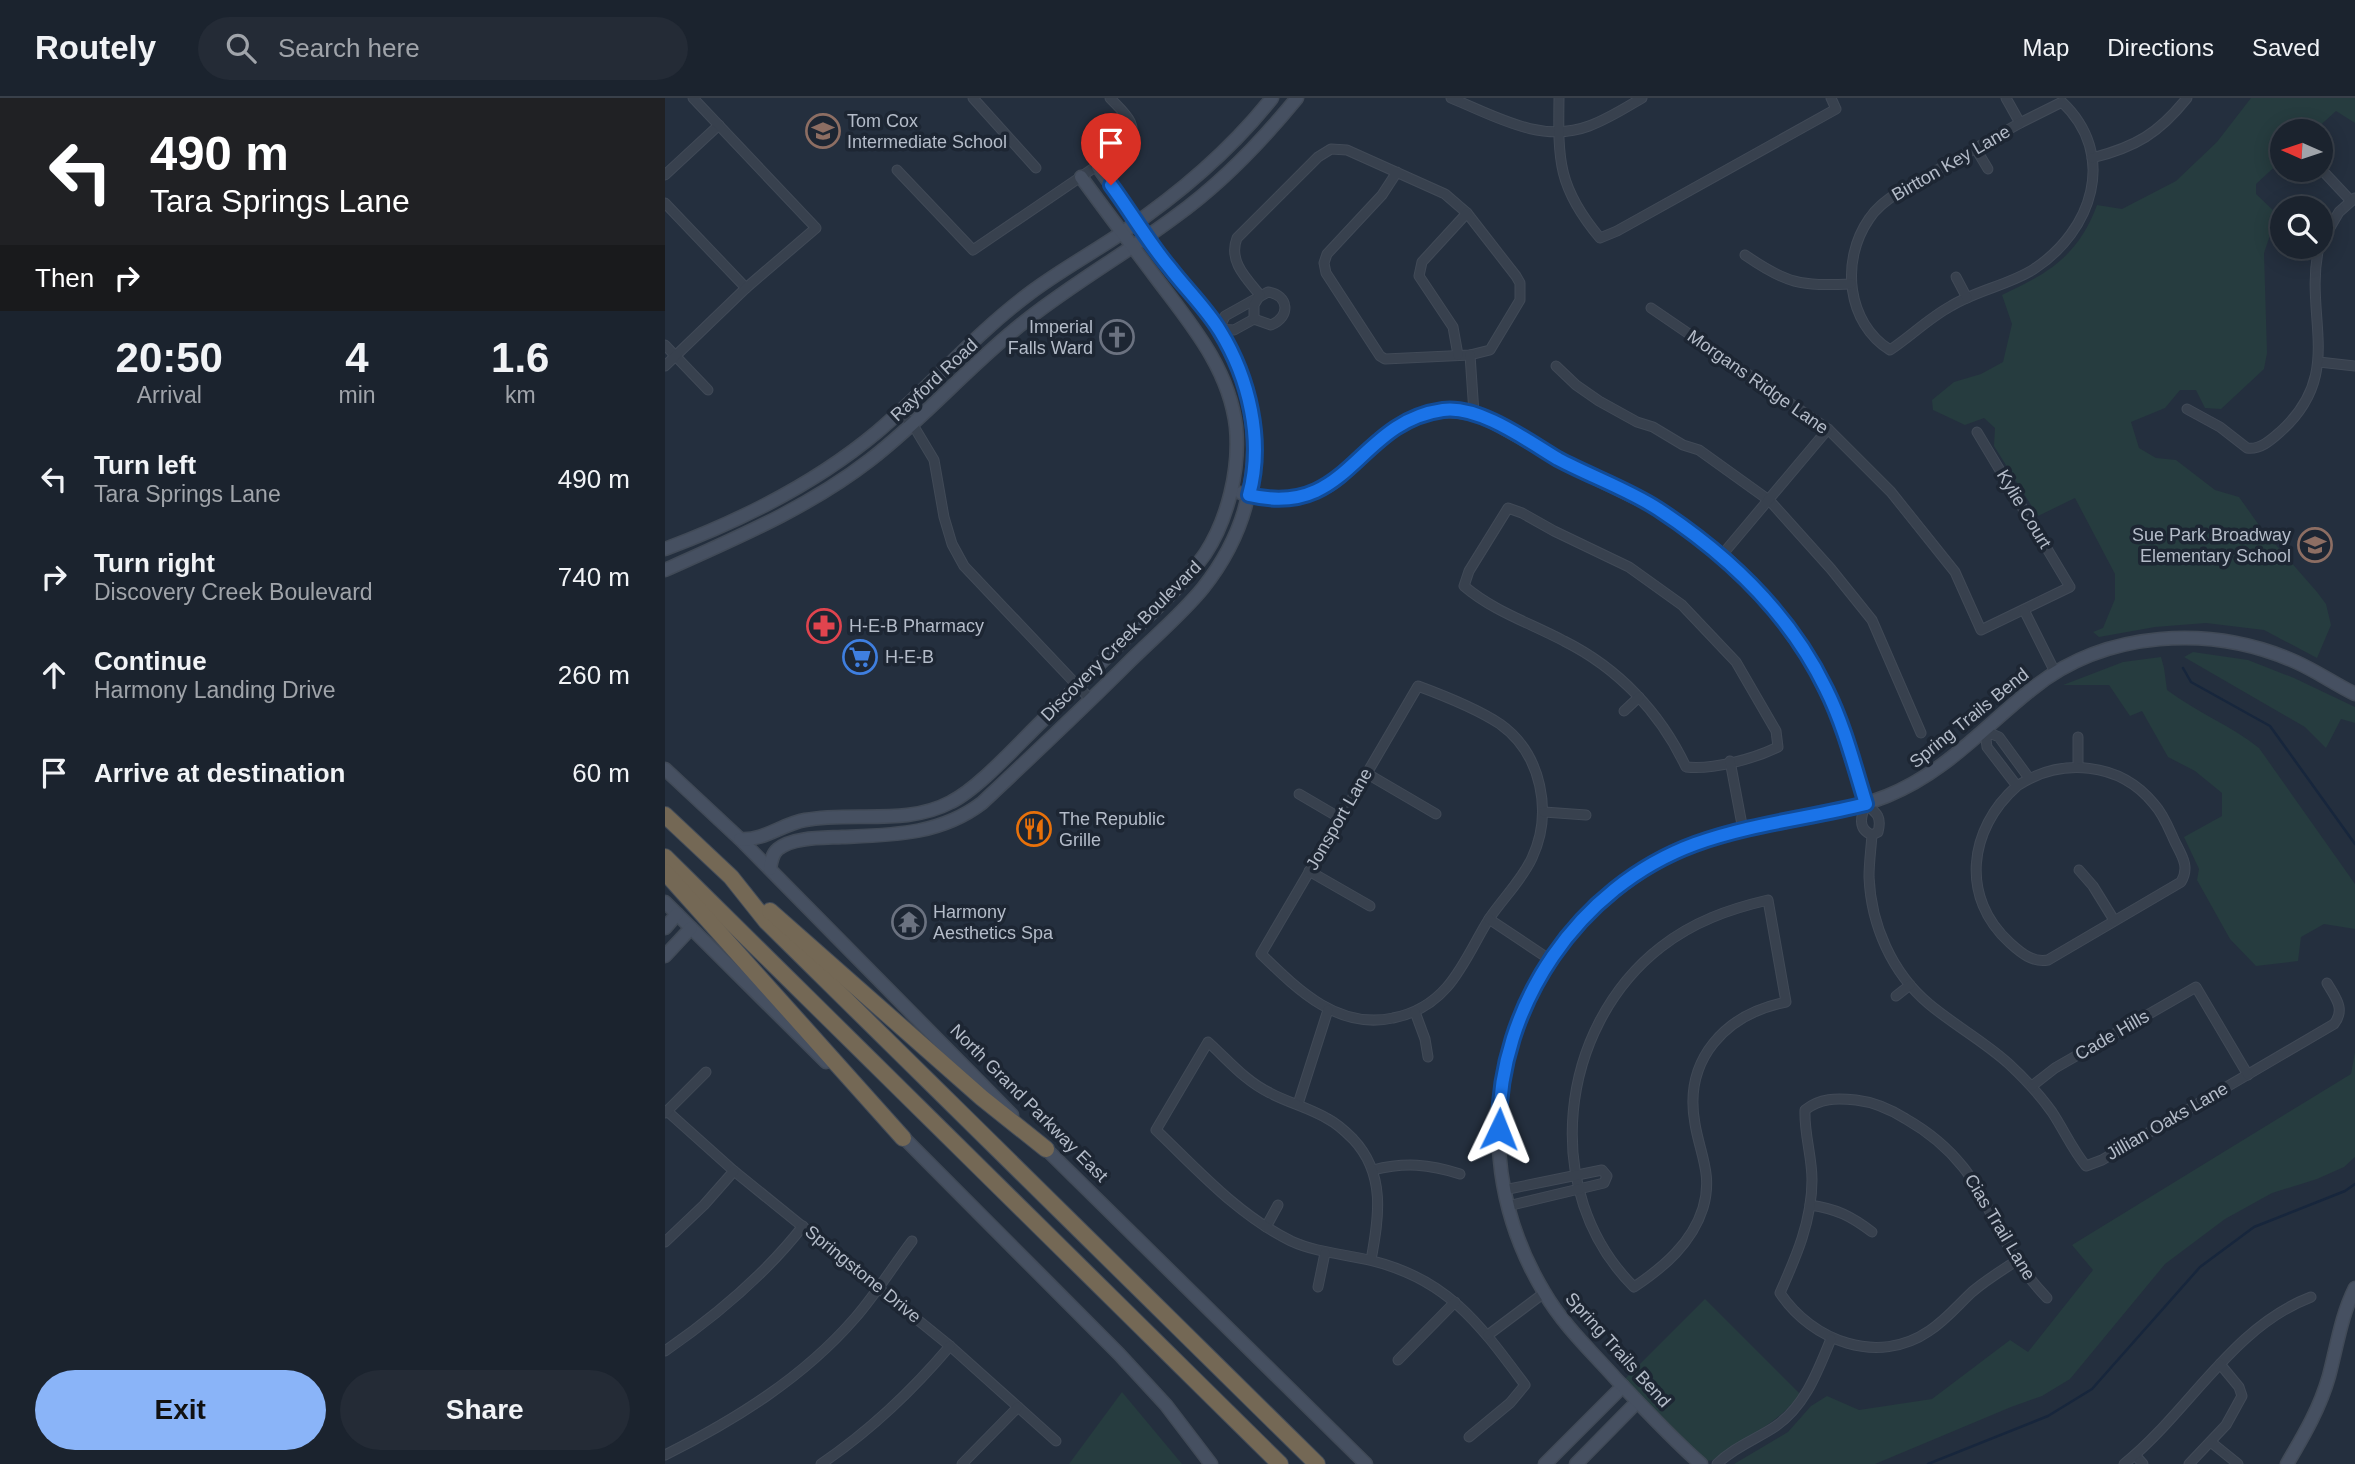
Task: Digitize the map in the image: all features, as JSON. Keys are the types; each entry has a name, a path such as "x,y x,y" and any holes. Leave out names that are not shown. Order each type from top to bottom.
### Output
{"highway":[{"path":"665,815 731,877 982,1098 1046,1149"},
{"path":"665,858 1280,1464"},
{"path":"665,873 903,1138"},
{"path":"731,877 766,921 1317,1464"}],"street":[{"path":"665,366 746,288 816,228 693,98"},
{"path":"973,98 1036,168"},
{"path":"897,170 973,250 1129,144 1133,136 1131,121 1110,98"},
{"name":"Rayford Road","path":"665,549 721,525 806,481 875,433 1010,308 1064,269 1122,233 1211,164 1272,98"},
{"name":"Rayford Road","path":"665,570 754,531 798,507 860,467 913,425 1026,320 1146,238 1226,176 1297,98"},
{"path":"1451,98 1521,127 1559,133 1591,126 1641,98"},
{"path":"1559,98 1560,161 1563,176 1589,224 1600,238 1836,109 1831,98"},
{"path":"2006,98 2020,123"},
{"path":"1745,255 1774,275 1796,282 1814,285 1851,284 1861,319 1878,342 1890,350 1933,317 1967,298 2031,271 2062,247 2074,232 2089,201 2092,158 2125,149 2143,140 2159,129 2187,98"},
{"name":"Birtton Key Lane","path":"1851,284 1857,242 1869,218 1880,206 1897,193 2020,123 2062,102 2075,114 2084,130 2092,158"},
{"path":"665,175 719,125"},
{"path":"1260,295 1240,270 1234,253 1237,238 1318,157 1331,149 1342,149 1397,172 1445,194 1467,213 1516,276 1521,292 1518,305 1495,345 1483,354 1385,359 1380,356 1326,274 1324,262 1327,254 1382,195 1397,172"},
{"path":"1976,149 1988,169"},
{"name":"Discovery Creek Boulevard","path":"770,869 774,853 795,843 822,838 914,832 963,818 1091,700 1202,589 1220,564 1241,522 1249,495 1254,426 1243,380 1233,355 1219,329 1146,238 1098,167"},
{"name":"Discovery Creek Boulevard","path":"740,839 759,839 772,831 805,820 928,813 953,802 970,789 1157,608 1205,554 1231,491 1236,428 1225,386 1204,342 1081,177"},
{"path":"2333,181 2353,200 2339,212 2333,222"},
{"path":"665,203 746,288"},
{"path":"1458,355 1453,327 1419,276 1422,262 1467,213"},
{"path":"2187,409 2213,422 2247,448 2253,449 2264,445 2291,422 2313,388 2319,362 2315,278 2318,259"},
{"path":"1956,277 1967,298"},
{"path":"1204,342 1219,329 1225,316 1260,295 1276,293 1286,307 1279,322 1271,325 1254,319 1234,330 1219,329"},
{"path":"1254,319 1254,305 1260,295"},
{"name":"Morgans Ridge Lane","path":"1651,308 1828,429 1891,492 1955,572 1981,630 2024,610"},
{"path":"665,345 708,390"},
{"path":"1470,355 1474,413"},
{"path":"2319,362 2355,366"},
{"path":"1556,366 1576,386 1599,401 1637,422 1654,427 1683,445 1699,450 1770,500 1872,620 1921,733"},
{"path":"1231,491 1277,500 1308,495 1327,487 1390,430 1416,417 1444,409 1474,413 1581,471 1655,507 1722,555 1775,610 1813,665 1837,714 1866,804 1878,813 1881,822 1878,832 1872,835"},
{"path":"899,411 913,425 934,460 951,544 964,566 1091,700"},
{"path":"1722,555 1828,429"},
{"name":"Kylie Court","path":"1977,432 2070,587 2024,610"},
{"path":"814,497 813,484 825,470"},
{"path":"798,507 806,492 806,481"},
{"path":"1508,508 1629,567 1682,605 1737,662 1776,731 1778,747 1762,755 1702,768 1686,767 1669,735 1639,697 1591,656 1516,619 1475,596 1464,586 1469,571 1508,508"},
{"path":"701,554 703,541 721,525"},
{"path":"685,561 694,548 695,537"},
{"path":"1157,608 1169,622"},
{"path":"2024,610 2055,672"},
{"name":"Spring Trails Bend","path":"1701,1464 1637,1402 1569,1328 1544,1293 1528,1263 1504,1190 1499,1157 1499,1102 1508,1050 1525,1006 1549,959 1573,929 1612,891 1658,861 1695,844 1744,830 1866,804 1914,784 1940,768 2055,672 2096,652 2154,639 2226,639 2295,661 2355,694"},
{"name":"Jonsport Lane","path":"1328,1010 1315,1002 1261,954 1418,686 1479,713 1500,725 1515,739 1531,761 1540,785 1544,812"},
{"path":"1623,711 1639,697"},
{"path":"1985,731 1999,737 2029,778"},
{"path":"1985,731 1987,747 2017,786"},
{"path":"2078,737 2078,766"},
{"path":"2002,767 2014,757"},
{"path":"1730,761 1744,830"},
{"path":"2078,766 2105,770 2120,776 2146,796 2166,820 2186,865 2186,874 2181,882 2048,960 2040,962 2018,950 1992,924 1977,885 1979,844 1994,810 2017,786 2049,770 2078,766"},
{"name":"North Grand Parkway East","path":"665,769 740,839 1046,1149 1367,1464"},
{"path":"1366,773 1436,814"},
{"path":"1299,794 1340,818"},
{"path":"1866,804 1861,817 1862,826 1872,835"},
{"path":"1297,1104 1328,1010 1350,1018 1383,1020 1415,1012 1446,989 1489,919 1525,872 1540,836 1544,812 1586,815"},
{"path":"1872,835 1869,876 1877,926 1896,965 1926,1002 2008,1063 2032,1086"},
{"path":"2079,870 2114,920"},
{"path":"1309,871 1370,906"},
{"path":"1768,900 1786,1002 1766,1006 1737,1020 1721,1033 1700,1066 1693,1105 1708,1183 1704,1206 1694,1231 1679,1250 1634,1287 1621,1274 1599,1241 1576,1175 1573,1100 1590,1041 1618,991 1661,947 1687,929 1716,915 1768,900"},
{"path":"665,902 1119,1354 1166,1405 1211,1464"},
{"path":"665,928 677,914"},
{"path":"1489,919 1549,959"},
{"path":"665,956 691,928"},
{"name":"Jillian Oaks Lane","path":"2032,1086 2086,1166 2102,1160 2335,1024 2339,1018 2339,1005 2327,983"},
{"path":"1896,996 1910,985"},
{"name":"Cade Hills","path":"2032,1086 2055,1068 2196,987 2248,1075"},
{"path":"1415,1012 1425,1039 1428,1058"},
{"path":"1371,1260 1378,1220 1378,1193 1373,1170 1360,1146 1331,1120 1269,1093 1243,1076 1208,1042 1156,1130 1238,1209 1266,1227 1294,1242 1325,1253 1371,1260 1422,1278 1455,1302 1488,1335 1525,1385 1510,1403 1469,1437"},
{"path":"666,1112 706,1072"},
{"name":"Cias Trail Lane","path":"1810,1205 1812,1179 1809,1143 1804,1127 1805,1110 1815,1102 1831,1099 1860,1100 1887,1108 1920,1127 1947,1149 1964,1168 2016,1261 2047,1298"},
{"name":"Springstone Drive","path":"666,1112 734,1171 950,1346 1056,1441"},
{"path":"1373,1170 1396,1164 1418,1164 1437,1166 1460,1174"},
{"path":"1504,1190 1602,1170 1607,1176 1604,1183 1508,1206"},
{"path":"665,1242 704,1205 734,1171"},
{"path":"1266,1227 1278,1205"},
{"path":"1872,1232 1856,1219 1834,1208 1810,1205 1798,1254 1780,1293 1799,1316 1831,1339 1857,1347 1894,1346 1910,1341 1934,1328 1972,1292 2016,1261"},
{"path":"665,1351 737,1296 779,1255 803,1226"},
{"path":"665,1455 718,1428 797,1374 848,1325 912,1241"},
{"path":"1318,1287 1325,1253"},
{"path":"2287,1464 2317,1411 2329,1376 2340,1325 2355,1288"},
{"path":"1488,1335 1544,1293"},
{"path":"2124,1464 2159,1433 2246,1337 2289,1305 2311,1297"},
{"path":"1398,1360 1455,1302"},
{"path":"1717,1464 1727,1454 1790,1415 1803,1399 1831,1339"},
{"path":"821,1464 889,1411 916,1386 950,1346"},
{"path":"2189,1464 2212,1443 2226,1425 2242,1396 2239,1387 2220,1364"},
{"path":"1545,1464 1623,1386"},
{"path":"1576,1464 1637,1402"},
{"path":"962,1464 1018,1407"},
{"path":"2212,1443 2238,1464"},
{"path":"2135,1455 2143,1464"}],"green space":[{"path":"2251,98 2355,98 2355,123 2336,111 2327,119 2270,119 2270,171 2256,184 2256,194 2270,207 2270,235 2264,253 2267,353 2264,369 2221,409 2205,408 2196,390 2180,390 2165,408 2131,422 2139,448 2156,458 2176,460 2215,490 2239,497 2261,528 2317,592 2326,604 2331,625 2317,658 2264,630 2206,623 2155,627 2099,637 2093,632 2103,628 2115,599 2115,574 2075,498 2038,516 1994,446 1995,428 1984,418 1965,425 1933,410 1932,400 1954,382 1981,374 2003,362 2012,324 2002,295 2034,279 2060,261 2081,237 2097,205 2122,209 2176,181 2217,142"},
{"path":"2193,652 2248,660 2294,678 2355,707 2355,723 2341,719 2326,748 2305,727 2184,657"},
{"path":"2161,657 2167,690 2259,748 2355,884 2355,929 2324,924 2301,937 2298,961 2256,966 2230,939 2197,880 2199,869 2184,837 2222,816 2222,793 2195,771 2168,757 2142,711 2130,716 2109,685 2063,685 2123,662"},
{"path":"2355,1052 2355,1157 2344,1167 2317,1179 2272,1193 2225,1219 2165,1264 2070,1379 2042,1396 1875,1464 1734,1464 1788,1432 1811,1406 1827,1396 1859,1410 1932,1399 2010,1340 2028,1352 2093,1270 2072,1245 2351,1074"},
{"path":"1705,1299 1800,1394 1770,1423 1708,1461 1690,1448 1624,1380"},
{"path":"1122,1392 1182,1464 1069,1464"}],"waterway":[{"path":"2183,668 2191,682 2270,726 2355,844"},
{"path":"1928,1464 2048,1416 2092,1389 2200,1267 2254,1227 2345,1191 2355,1184"}],"place":[{"name":"Tom Cox Intermediate School","path":"823,131"},
{"name":"Imperial Falls Ward","path":"1117,337"},
{"name":"Sue Park Broadway Elementary School","path":"2315,545"},
{"name":"H-E-B Pharmacy","path":"824,626"},
{"name":"H-E-B","path":"860,657"},
{"name":"The Republic Grille","path":"1034,829"},
{"name":"Harmony Aesthetics Spa","path":"909,922"}],"route":[{"path":"1111,185 1146,238 1219,329 1233,355 1249,400 1254,426 1249,495 1269,500 1287,500 1308,495 1327,487 1390,430 1416,417 1444,409 1474,413 1581,471 1655,507 1722,555 1783,621 1813,665 1837,714 1866,804 1744,830 1695,844 1658,861 1612,891 1573,929 1549,959 1525,1006 1508,1050 1499,1102 1499,1129"}]}
